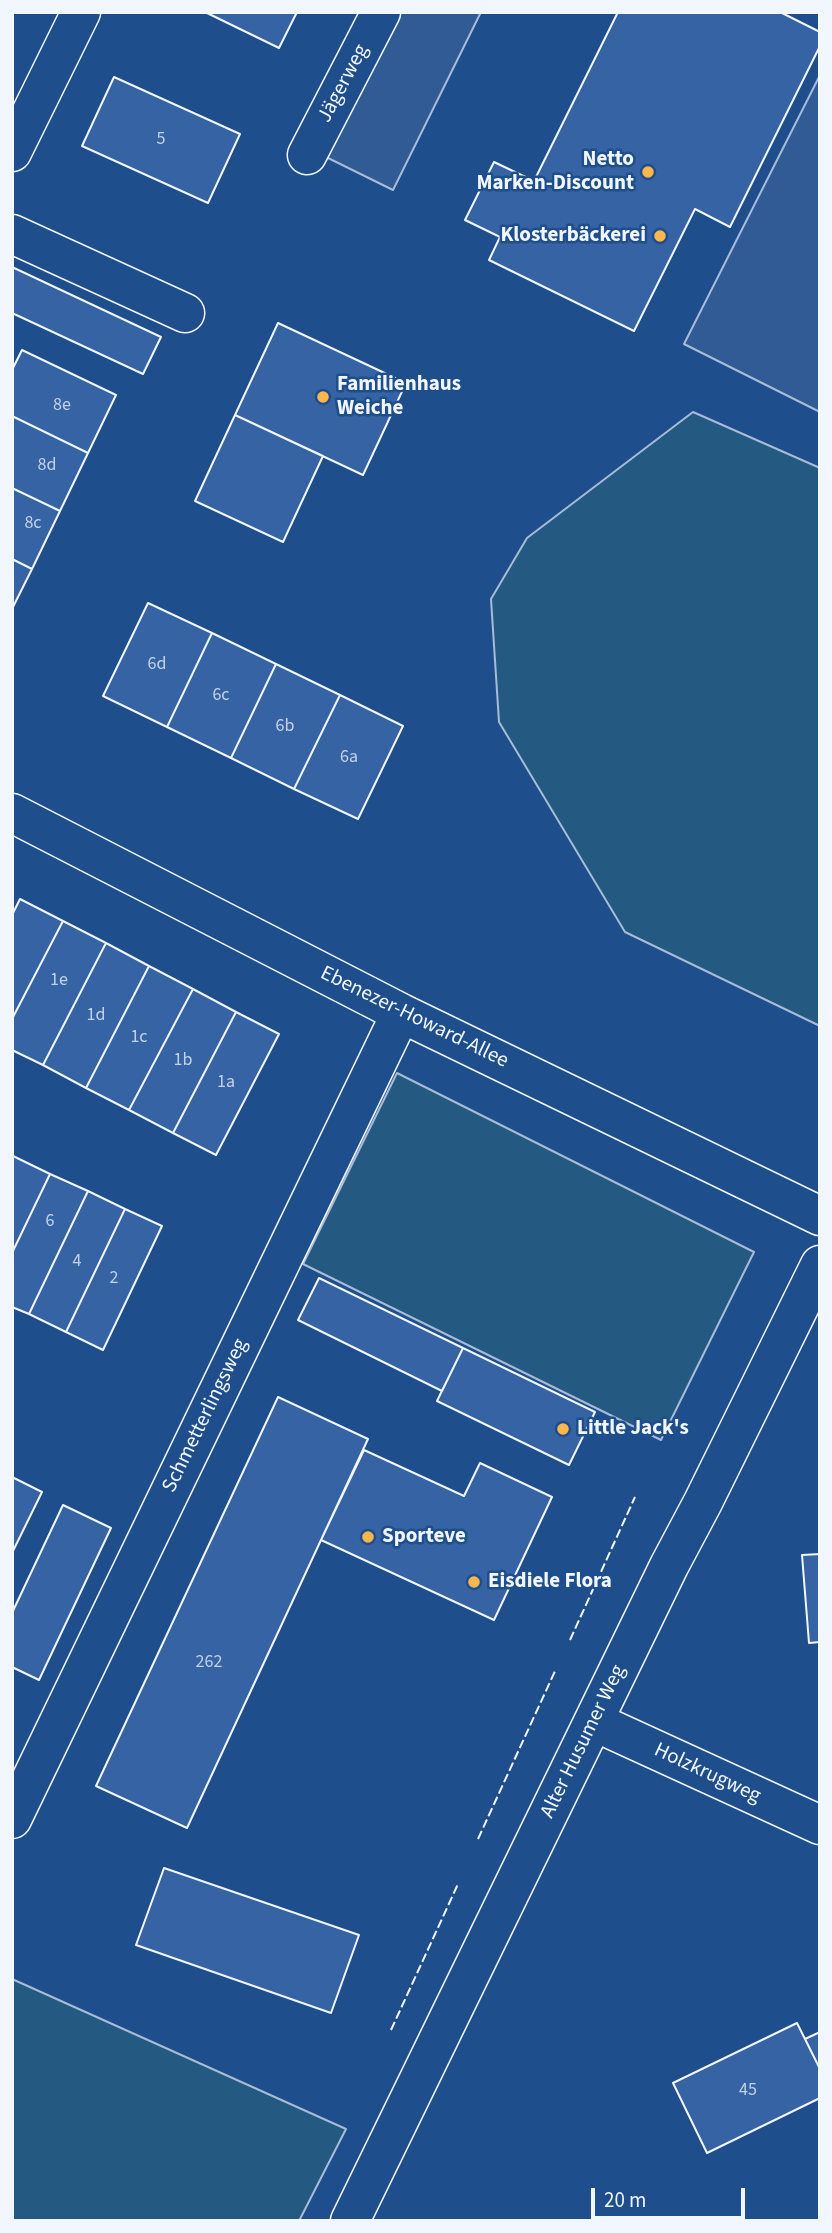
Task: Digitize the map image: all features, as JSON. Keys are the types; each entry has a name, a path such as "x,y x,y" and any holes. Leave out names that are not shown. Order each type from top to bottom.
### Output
{"street":[{"path":"12,152 81,12"},
{"name":"Jägerweg","path":"307,155 382,12"},
{"path":"12,234 185,313"},
{"name":"Ebenezer-Howard-Allee","path":"12,813 401,1013 820,1216"},
{"name":"Schmetterlingsweg","path":"12,1819 401,1013"},
{"name":"Alter Husumer Weg","path":"350,2221 669,1566 820,1265"},
{"name":"Holzkrugweg","path":"595,1722 820,1825"}],"shaded area":[{"path":"395,12 481,12 393,190 324,156"},
{"path":"820,75 820,412 684,344"},
{"path":"693,412 820,468 820,1026 625,932 499,722 491,599 527,538"},
{"path":"397,1073 754,1252 661,1440 303,1264"},
{"path":"12,1979 346,2129 299,2221 12,2221"}],"building":[{"path":"205,12 297,12 279,48"},
{"name":"Netto Marken-Discount","path":"618,12 780,12 820,32 820,46 730,227 695,209 634,331 489,260 500,237 465,220 494,162 534,181"},
{"path":"114,77 240,134 208,203 82,146"},
{"path":"12,267 161,337 143,374 12,313"},
{"path":"278,323 406,383 363,475 235,415"},
{"path":"22,350 116,395 88,453 12,416 12,370"},
{"path":"235,415 323,456 283,542 195,501"},
{"path":"12,416 88,453 60,511 12,488"},
{"path":"12,488 60,511 32,569 12,559"},
{"path":"12,559 32,569 12,609"},
{"path":"148,603 212,633 167,727 103,696"},
{"path":"212,633 276,664 231,758 167,727"},
{"path":"276,664 340,695 294,789 231,758"},
{"path":"340,695 403,726 358,819 294,789"},
{"path":"20,899 63,921 12,1019 12,915"},
{"path":"63,921 106,943 43,1065 12,1050 12,1019"},
{"path":"106,943 149,966 86,1088 43,1065"},
{"path":"149,966 193,989 129,1110 86,1088"},
{"path":"193,989 236,1012 173,1133 129,1110"},
{"path":"236,1012 279,1034 216,1155 173,1133"},
{"path":"12,1157 50,1174 12,1253"},
{"path":"50,1174 88,1191 29,1314 12,1307 12,1253"},
{"path":"88,1191 125,1209 66,1332 29,1314"},
{"path":"125,1209 162,1226 103,1350 66,1332"},
{"path":"319,1278 463,1348 442,1391 298,1320"},
{"path":"463,1348 595,1412 569,1465 437,1401"},
{"path":"278,1397 368,1439 187,1828 96,1786"},
{"path":"364,1450 464,1496 480,1463 552,1497 494,1620 321,1540"},
{"path":"12,1477 42,1492 12,1553"},
{"path":"63,1505 111,1528 39,1680 12,1667 12,1613"},
{"path":"820,1554 820,1642 809,1643 802,1555"},
{"path":"164,1868 359,1935 331,2013 136,1945"},
{"path":"797,2023 820,2069 820,2098 707,2153 673,2083"},
{"path":"820,2032 820,2069 805,2039"}],"fence":[{"path":"570,1640 635,1497"},
{"path":"478,1839 556,1669"},
{"path":"391,2030 458,1884"}],"place":[{"name":"Netto Marken-Discount","path":"648,172"},
{"name":"Klosterbäckerei","path":"660,236"},
{"name":"Familienhaus Weiche","path":"323,397"},
{"name":"Little Jack's","path":"563,1429"},
{"name":"Sporteve","path":"368,1537"},
{"name":"Eisdiele Flora","path":"474,1582"}]}
